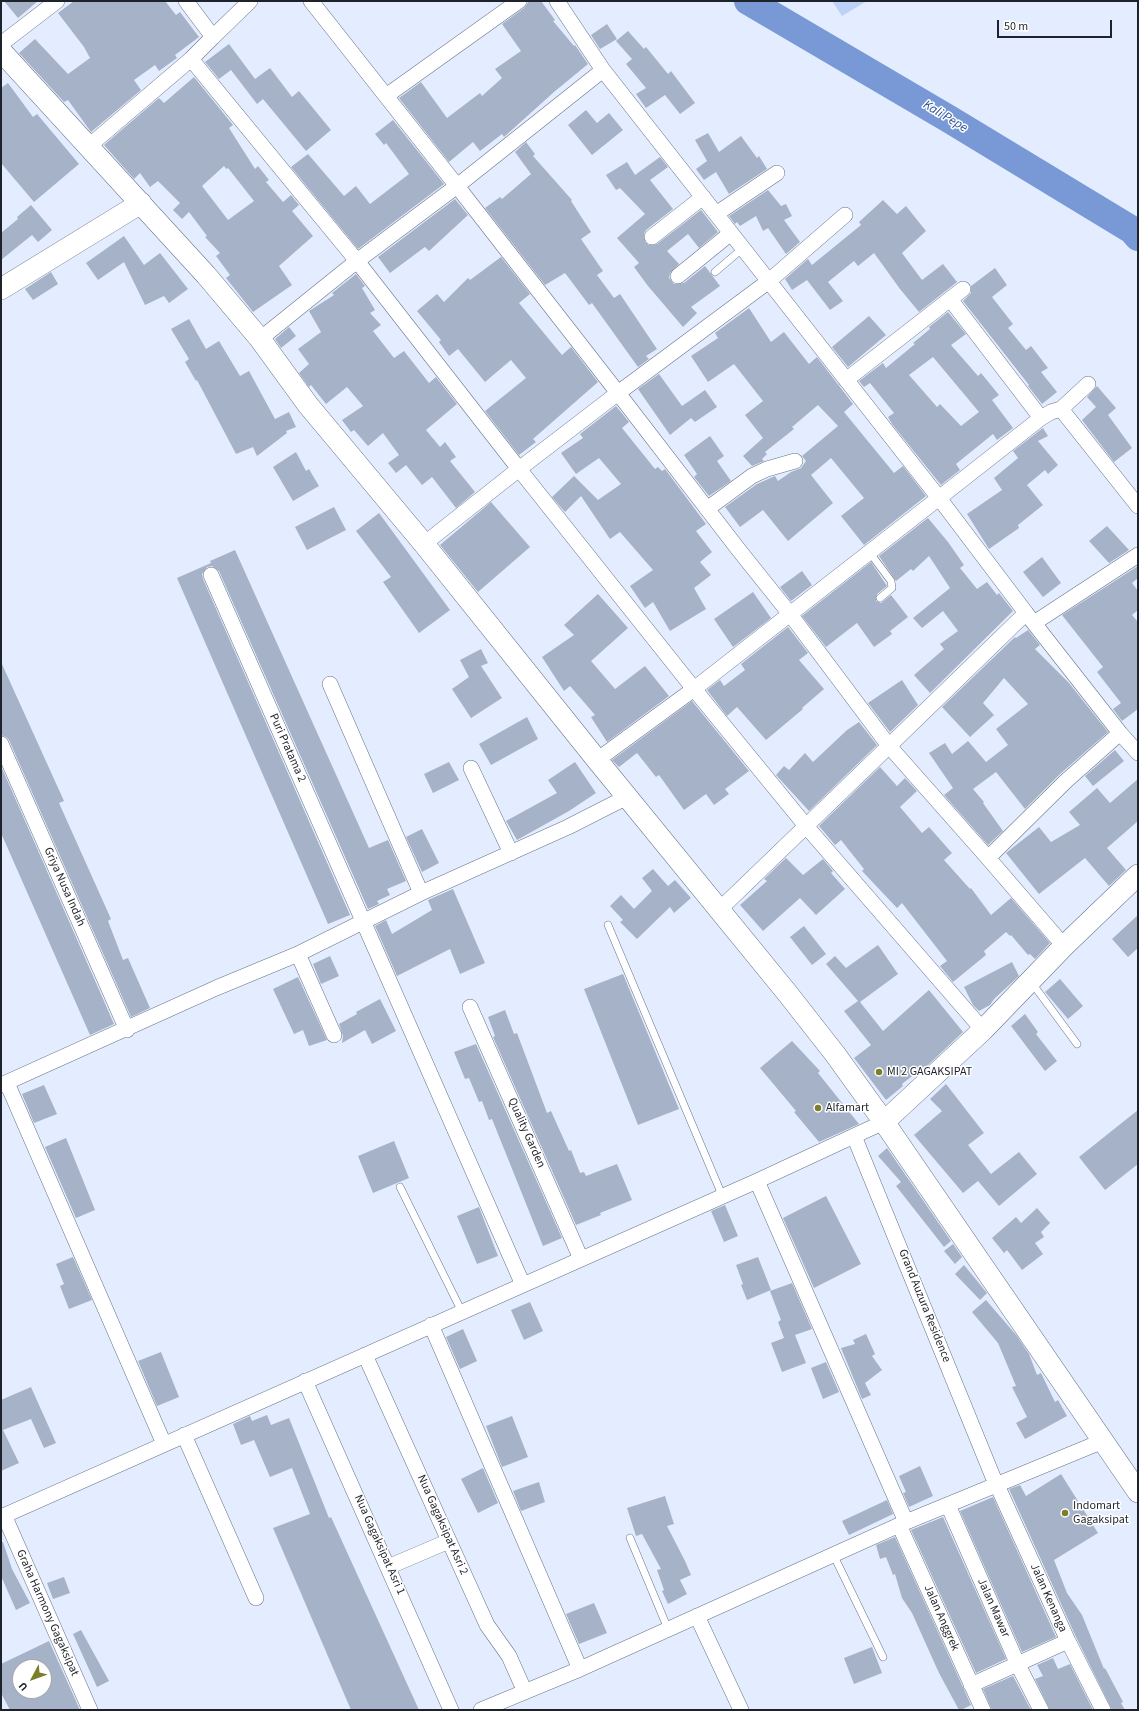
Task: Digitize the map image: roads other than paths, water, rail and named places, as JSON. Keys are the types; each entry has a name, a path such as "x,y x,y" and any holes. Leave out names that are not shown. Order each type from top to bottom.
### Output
{"main road":[{"path":"1,51 206,275 260,339 308,405 424,544 830,1048 884,1122 1103,1441 1135,1483"},
{"path":"1,289 141,203"},
{"path":"884,1122 983,1030 1064,946 1138,876"}],"street":[{"path":"186,1 213,37"},
{"path":"89,146 191,59 250,1"},
{"path":"311,1 457,186 706,509 790,614 889,746 1064,946"},
{"path":"386,96 519,1"},
{"path":"557,1 603,70 939,498 1120,733 1138,753"},
{"path":"1,44 48,4"},
{"path":"191,59 357,261 519,469 694,689 806,826 983,1030"},
{"path":"260,339 357,261 457,186 603,70"},
{"path":"716,214 777,173"},
{"path":"652,237 703,197"},
{"path":"424,544 519,469 769,281 845,215"},
{"path":"678,276 731,233"},
{"path":"846,380 963,289"},
{"path":"950,299 1041,418"},
{"path":"597,760 694,689 1041,418 1051,412 1061,409 1088,384"},
{"path":"1061,409 1138,506"},
{"path":"706,509 752,476 767,469 795,461"},
{"path":"719,910 889,746 1030,618 1138,555"},
{"name":"Puri Pratama 2","path":"211,574 523,1285"},
{"path":"330,684 421,893"},
{"path":"988,858 1066,781 1120,733"},
{"name":"Griya Nusa Indah","path":"1,744 127,1030"},
{"path":"470,768 511,853"},
{"path":"164,1444 4,1084 127,1030 216,988 298,954 421,893 568,827 627,797"},
{"path":"298,954 334,1035"},
{"name":"Quality Garden","path":"470,1007 581,1259"},
{"path":"3,1516 756,1181 884,1122"},
{"name":"Grand Auzura Residence","path":"854,1136 995,1481"},
{"name":"Jalan Anggrek","path":"756,1181 983,1710"},
{"path":"431,1326 580,1669"},
{"name":"Nua Gagaksipat Asri 2","path":"365,1355 488,1625 509,1656 525,1692"},
{"name":"Nua Gagaksipat Asri 1","path":"305,1381 451,1710"},
{"path":"184,1435 256,1598"},
{"path":"481,1710 580,1669 902,1523 948,1505 995,1481 1103,1441"},
{"name":"Jalan Kenanga","path":"995,1481 1068,1641 1103,1710"},
{"name":"Jalan Mawar","path":"948,1505 1018,1665 1041,1710"},
{"name":"Graha Harmony Gagaksipat","path":"3,1516 90,1710"},
{"path":"388,1567 449,1541"},
{"path":"697,1616 741,1710"},
{"path":"971,1685 1018,1665 1068,1641"}],"lane":[{"path":"715,272 742,249"},
{"path":"870,553 891,581 892,588 880,598"},
{"path":"608,925 722,1195"},
{"path":"1031,981 1077,1044"},
{"path":"400,1186 462,1312"},
{"path":"630,1538 668,1629"},
{"path":"833,1554 883,1657"}],"waterway":[{"name":"Kali Pepe","path":"748,1 949,119 1132,230 1138,237"}],"place":[{"name":"MI 2 GAGAKSIPAT","path":"879,1072"},
{"name":"Alfamart","path":"818,1108"},
{"name":"Indomart Gagaksipat","path":"1065,1513"}]}
